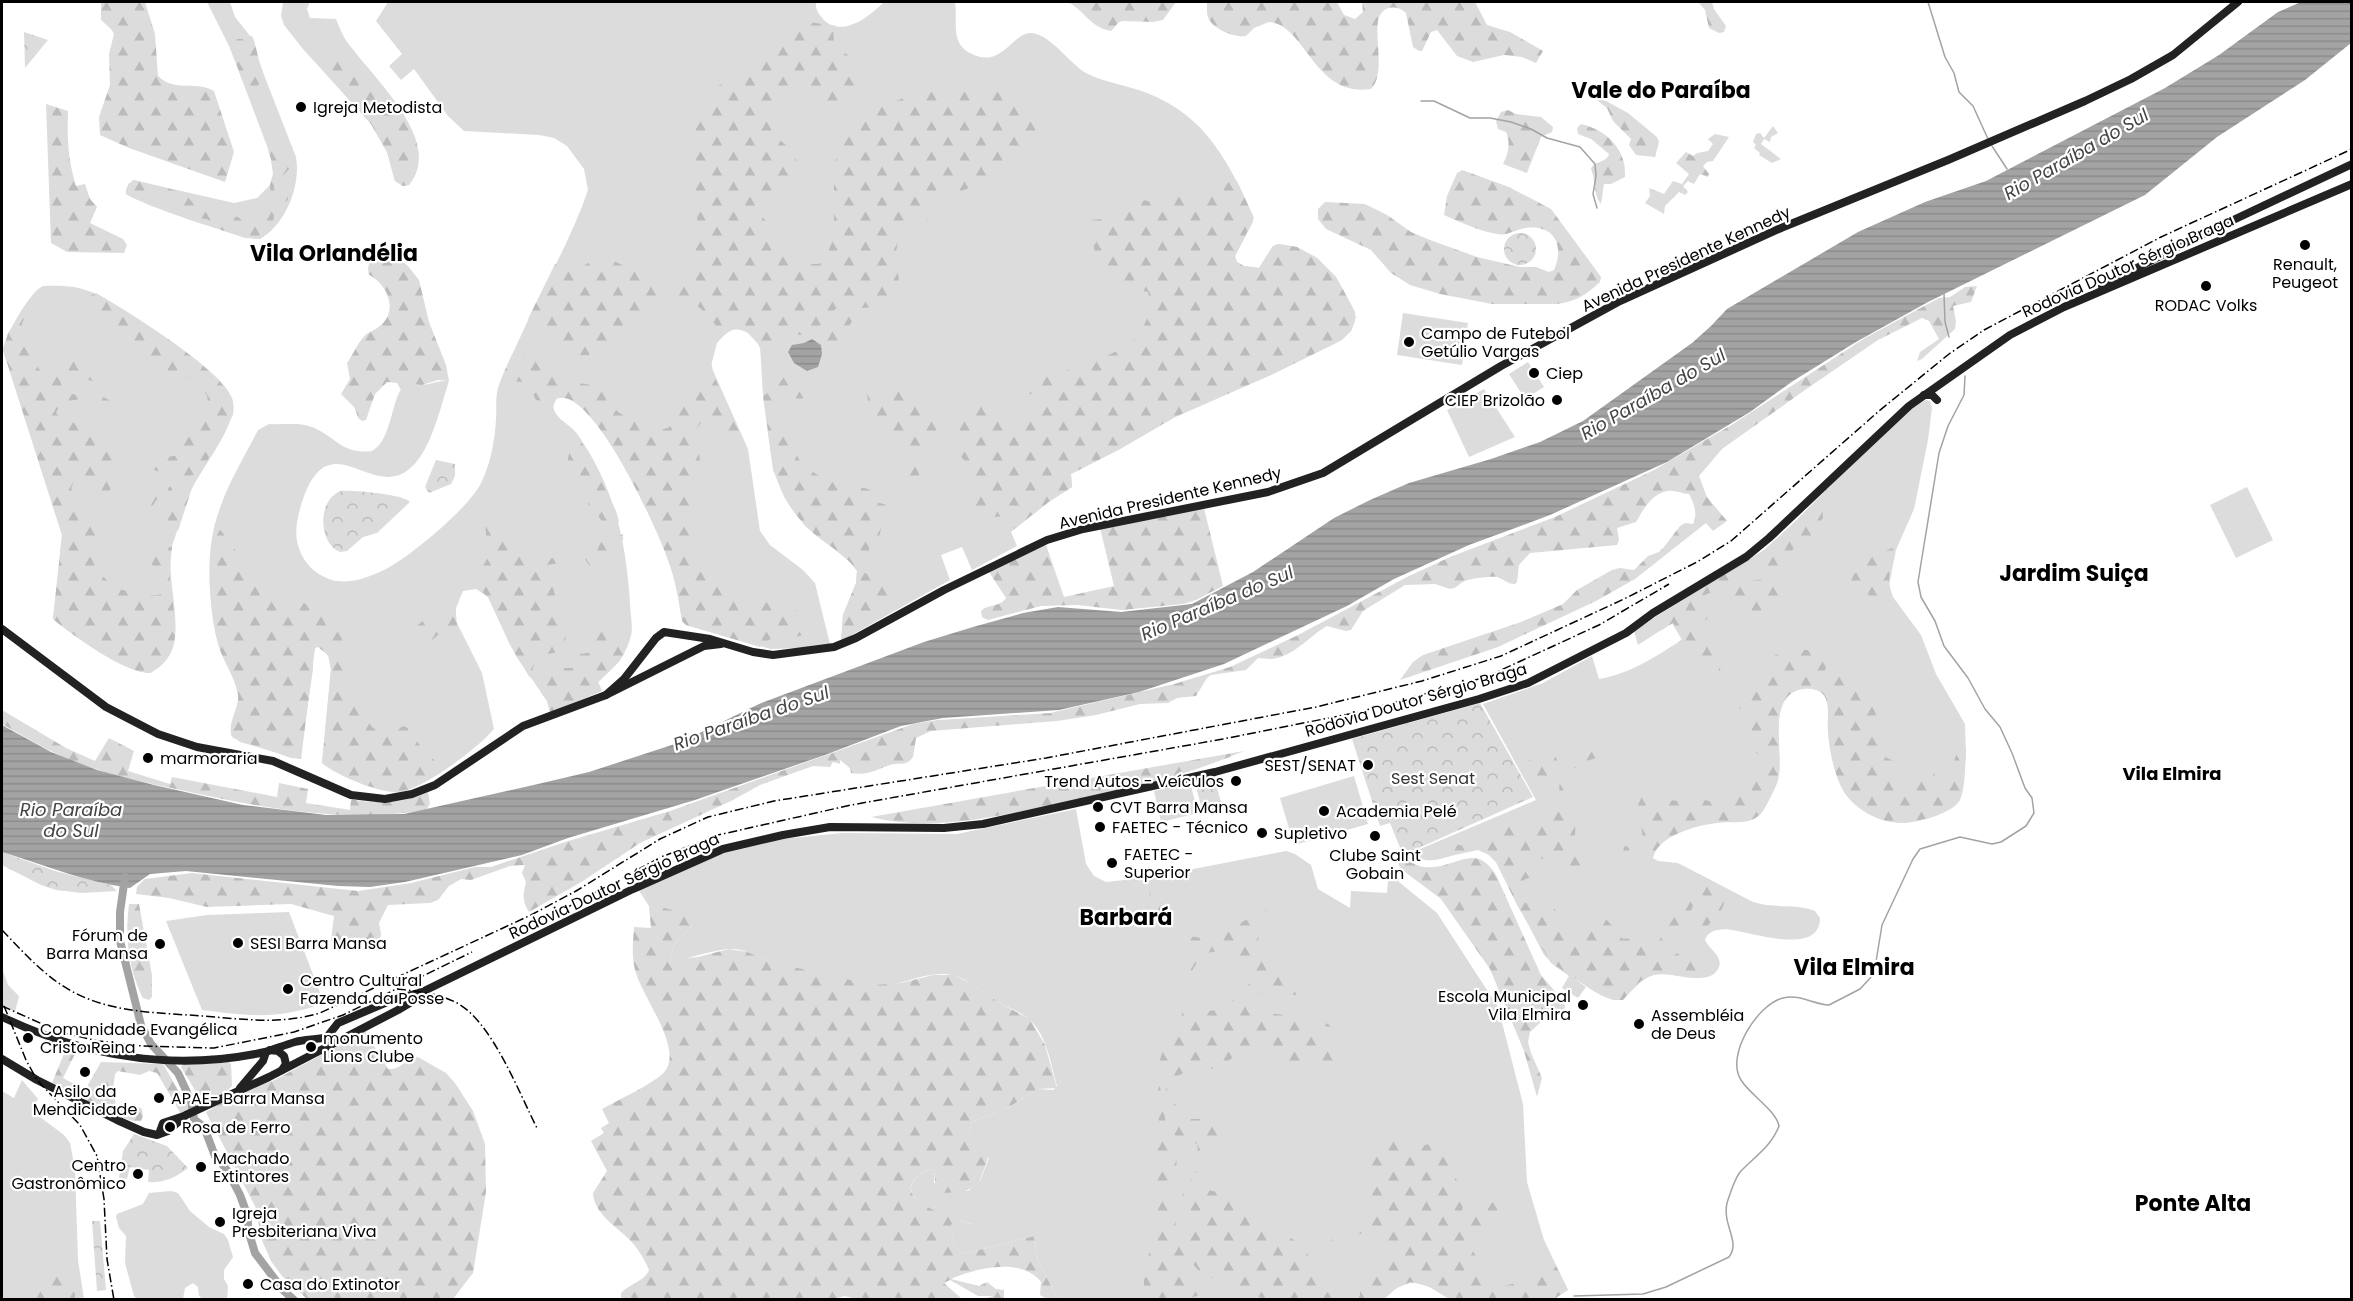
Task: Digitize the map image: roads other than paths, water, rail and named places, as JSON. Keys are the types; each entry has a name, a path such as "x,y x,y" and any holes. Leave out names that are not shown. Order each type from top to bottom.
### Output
{"main road":[{"name":"Avenida Presidente Kennedy","path":"606,695 624,680 656,638 664,632 710,639 773,655 834,646 856,638 944,590 1047,540 1094,526 1268,492 1323,473 1501,366 1620,301 1742,246 2085,101 2158,65 2238,2"},
{"path":"2078,301 2193,239 2352,164"},
{"name":"Rodovia Doutor Sérgio Braga","path":"2,1017 76,1046 106,1054 145,1060 209,1059 268,1051 296,1042 327,1037 338,1023 392,1000 422,992 633,889 701,857 732,846 842,826 944,828 983,824 1192,778 1479,699 1528,683 1602,647 1746,557 1769,538 1897,416 2010,335 2078,301 2352,184"},
{"path":"1924,395 1931,394 1936,400"},
{"name":"Avenida Presidente Kennedy","path":"2,629 106,707 158,734 197,747 273,761 346,793 362,797 392,798 423,790 448,777 523,726 606,695 708,645 734,646"},
{"path":"633,667 633,675 642,677"},
{"name":"Rodovia Doutor Sérgio Braga","path":"2,1059 37,1080 123,1123 158,1136 170,1130 187,1114 269,1077 398,1010 422,992"},
{"path":"268,1051 278,1051 284,1056 286,1064 282,1070"},
{"name":"Rodovia Doutor Sérgio Braga","path":"239,1089 260,1065 268,1051"},
{"path":"260,1065 269,1077"}],"water":[{"name":"Rio Paraíba do Sul","path":"2301,2 2351,2 2351,43 2305,80 2217,137 2145,195 1928,302 1856,342 1793,381 1750,412 1667,462 1550,515 1469,545 1394,579 1347,606 1224,664 1139,692 1059,710 943,718 901,726 695,800 568,838 522,855 405,882 370,887 338,886 186,871 150,874 130,888 81,877 2,852 2,725 51,752 97,770 243,805 326,815 404,814 589,772 681,742 759,704 924,642 1023,613 1058,607 1121,612 1192,604 1253,572 1334,518 1370,500 1409,483 1540,442 1583,421 1692,343 1727,309 1858,232 1925,202 1986,181 2165,88 2219,55 2278,12"},
{"path":"812,339 821,345 822,354 818,367 807,371 794,363 788,352 792,345"}],"waterway":[{"path":"1928,2 1945,57 1954,73 1959,92 1973,106 1988,139"},
{"path":"1421,101 1434,101 1470,118 1490,118 1511,122 1547,138 1580,147 1595,164 1593,194 1597,208"},
{"path":"1992,146 2007,169"},
{"path":"1944,294 1945,322 1949,337"},
{"path":"1574,1296 1643,1294 1666,1287 1729,1257 1733,1245 1726,1211 1732,1187 1740,1172 1767,1146 1779,1126 1768,1108 1745,1086 1737,1070 1737,1057 1741,1045 1755,1020 1773,1002 1783,998 1795,997 1829,1005 1860,989 1874,974 1882,925 1920,849 1960,837 1992,844 2001,842 2026,826 2034,813 2032,798 2025,788 2000,727 1985,709 1968,678 1944,646 1935,621 1921,597 1918,582 1939,453 1948,426 1964,395 1965,376"},
{"path":"125,877 120,912 120,941 141,1025 151,1044 178,1073 191,1101 194,1119 204,1127 215,1156 227,1170 240,1195 247,1214 249,1233 255,1253 283,1290 294,1300"}],"railway":[{"path":"2,930 51,977 73,992 100,1003 143,1012 247,1020 305,1017 320,1013 531,915 576,891 660,839 708,817 774,801 1046,758 1316,707 1422,681 1501,656 1624,599 1697,562 1731,541 1879,411 1949,354 1984,330 2161,237 2352,149"},
{"path":"534,922 568,907 661,857 718,835 851,805 1223,739 1359,712 1486,677 1599,625 1669,584"},
{"path":"2,1006 60,1032 98,1041 142,1046 214,1048 294,1032 343,1015 472,952"},
{"path":"397,989 441,996 468,1011 492,1040 503,1058 537,1128"},
{"path":"4,1006 26,1060 37,1080 80,1125 97,1156 104,1199 107,1259 114,1300"}],"place":[{"name":"Igreja Metodista","path":"301,107"},
{"name":"Renault, Peugeot","path":"2305,245"},
{"name":"RODAC Volks","path":"2206,286"},
{"name":"Campo de Futebol Getúlio Vargas","path":"1409,342"},
{"name":"Ciep","path":"1534,373"},
{"name":"CIEP Brizolão","path":"1557,400"},
{"name":"marmoraria","path":"148,758"},
{"name":"SEST/SENAT","path":"1368,765"},
{"name":"Trend Autos - Veículos","path":"1236,781"},
{"name":"CVT Barra Mansa","path":"1098,807"},
{"name":"Academia Pelé","path":"1324,811"},
{"name":"FAETEC - Técnico","path":"1100,827"},
{"name":"Supletivo","path":"1262,833"},
{"name":"Clube Saint Gobain","path":"1375,836"},
{"name":"FAETEC - Superior","path":"1112,863"},
{"name":"SESI Barra Mansa","path":"238,943"},
{"name":"Fórum de Barra Mansa","path":"160,944"},
{"name":"Centro Cultural Fazenda da Posse","path":"288,989"},
{"name":"Escola Municipal Vila Elmira","path":"1583,1005"},
{"name":"Assembléia de Deus","path":"1639,1024"},
{"name":"Comunidade Evangélica Cristo Reina","path":"28,1038"},
{"name":"monumento Lions Clube","path":"311,1047"},
{"name":"Asilo da Mendicidade","path":"85,1072"},
{"name":"APAE- Barra Mansa","path":"159,1098"},
{"name":"Rosa de Ferro","path":"170,1127"},
{"name":"Machado Extintores","path":"201,1167"},
{"name":"Centro Gastronômico","path":"138,1174"},
{"name":"Igreja Presbiteriana Viva","path":"220,1222"},
{"name":"Casa do Extinotor","path":"248,1284"}],"district":[{"name":"Vale do Paraíba","path":"1661,90"},
{"name":"Vila Orlandélia","path":"334,253"},
{"name":"Jardim Suiça","path":"2074,573"},
{"name":"Vila Elmira","path":"2172,773"},
{"name":"Barbará","path":"1126,917"},
{"name":"Vila Elmira","path":"1854,967"},
{"name":"Ponte Alta","path":"2193,1203"}],"park label":[{"name":"Sest Senat","path":"1433,778"}]}
